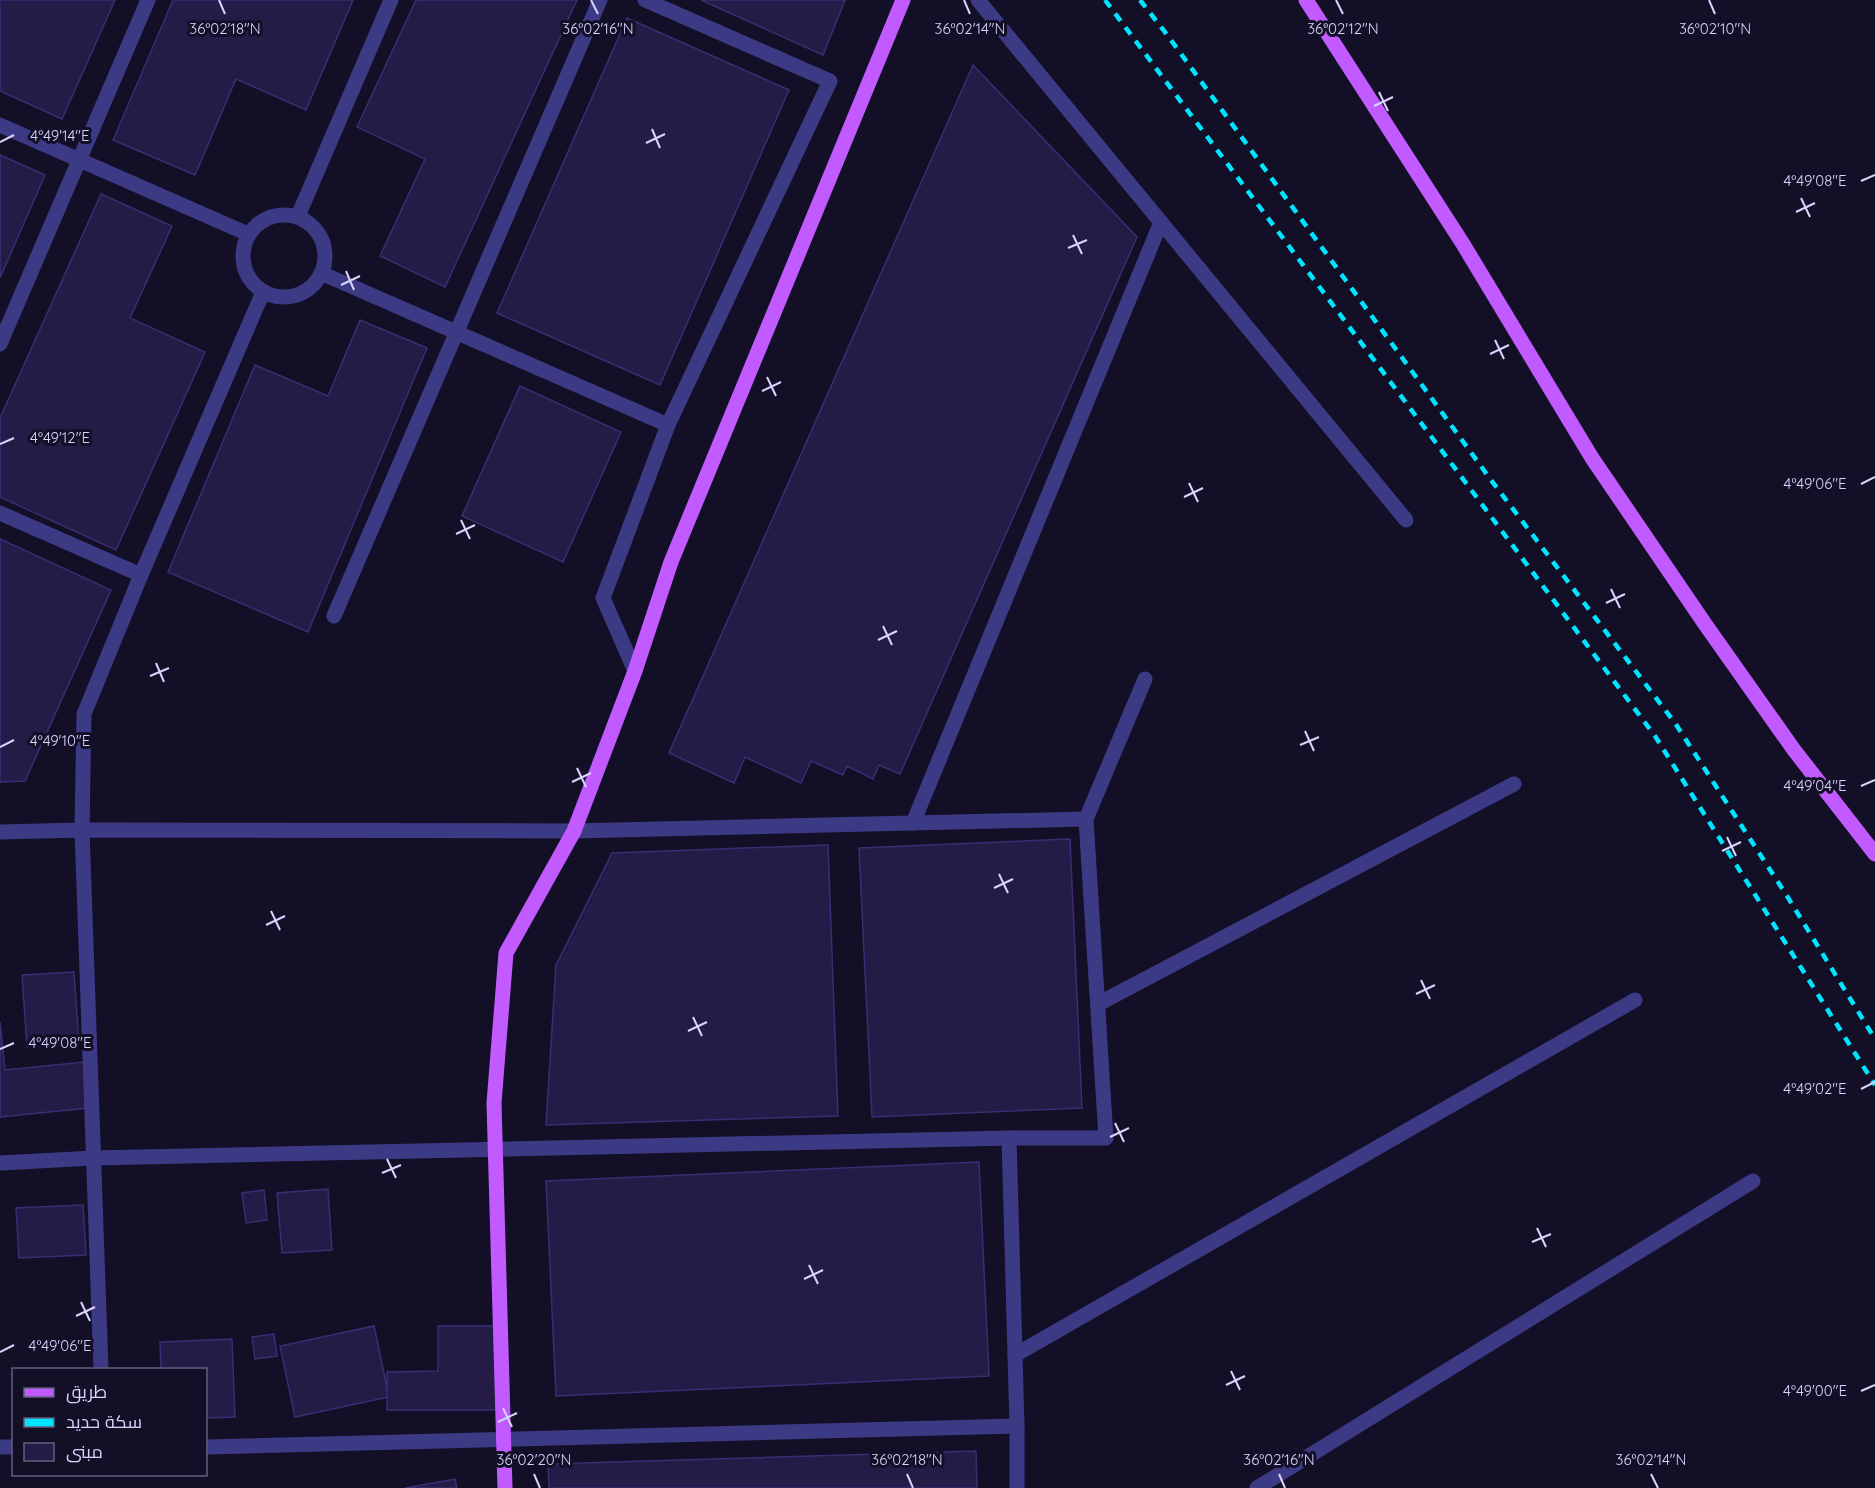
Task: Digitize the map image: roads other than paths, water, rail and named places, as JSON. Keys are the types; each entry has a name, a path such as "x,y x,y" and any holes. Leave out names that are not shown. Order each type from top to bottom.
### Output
{"main road":[{"path":"505,1488 494,1103 506,953 574,831 635,671 671,562 903,0"},
{"path":"1306,0 1463,244 1592,458 1705,624 1781,730 1875,854"}],"street":[{"path":"0,344 148,0"},
{"path":"298,216 391,0"},
{"path":"334,616 600,0"},
{"path":"635,671 603,598 668,425 830,81 645,0"},
{"path":"978,0 1406,520"},
{"path":"0,125 248,234"},
{"path":"272,215 298,216 315,228 324,244 325,263 321,273 304,292 286,297 263,292 253,283 244,267 243,249 248,234 272,215"},
{"path":"913,823 1161,222"},
{"path":"321,273 668,425"},
{"path":"101,1368 82,830 84,714 141,575 263,292"},
{"path":"0,513 141,575"},
{"path":"0,1163 94,1158 1009,1138 1106,1138 1086,819 1145,679"},
{"path":"1098,1004 1514,784"},
{"path":"0,832 82,830 574,831 1086,819"},
{"path":"1015,1355 1635,1000"},
{"path":"1009,1138 1017,1488"},
{"path":"1257,1488 1753,1181"},
{"path":"207,1447 1017,1426"}],"railway":[{"path":"1105,0 1655,736 1875,1085"},
{"path":"1140,0 1491,480 1675,723 1787,896 1875,1039"}]}
